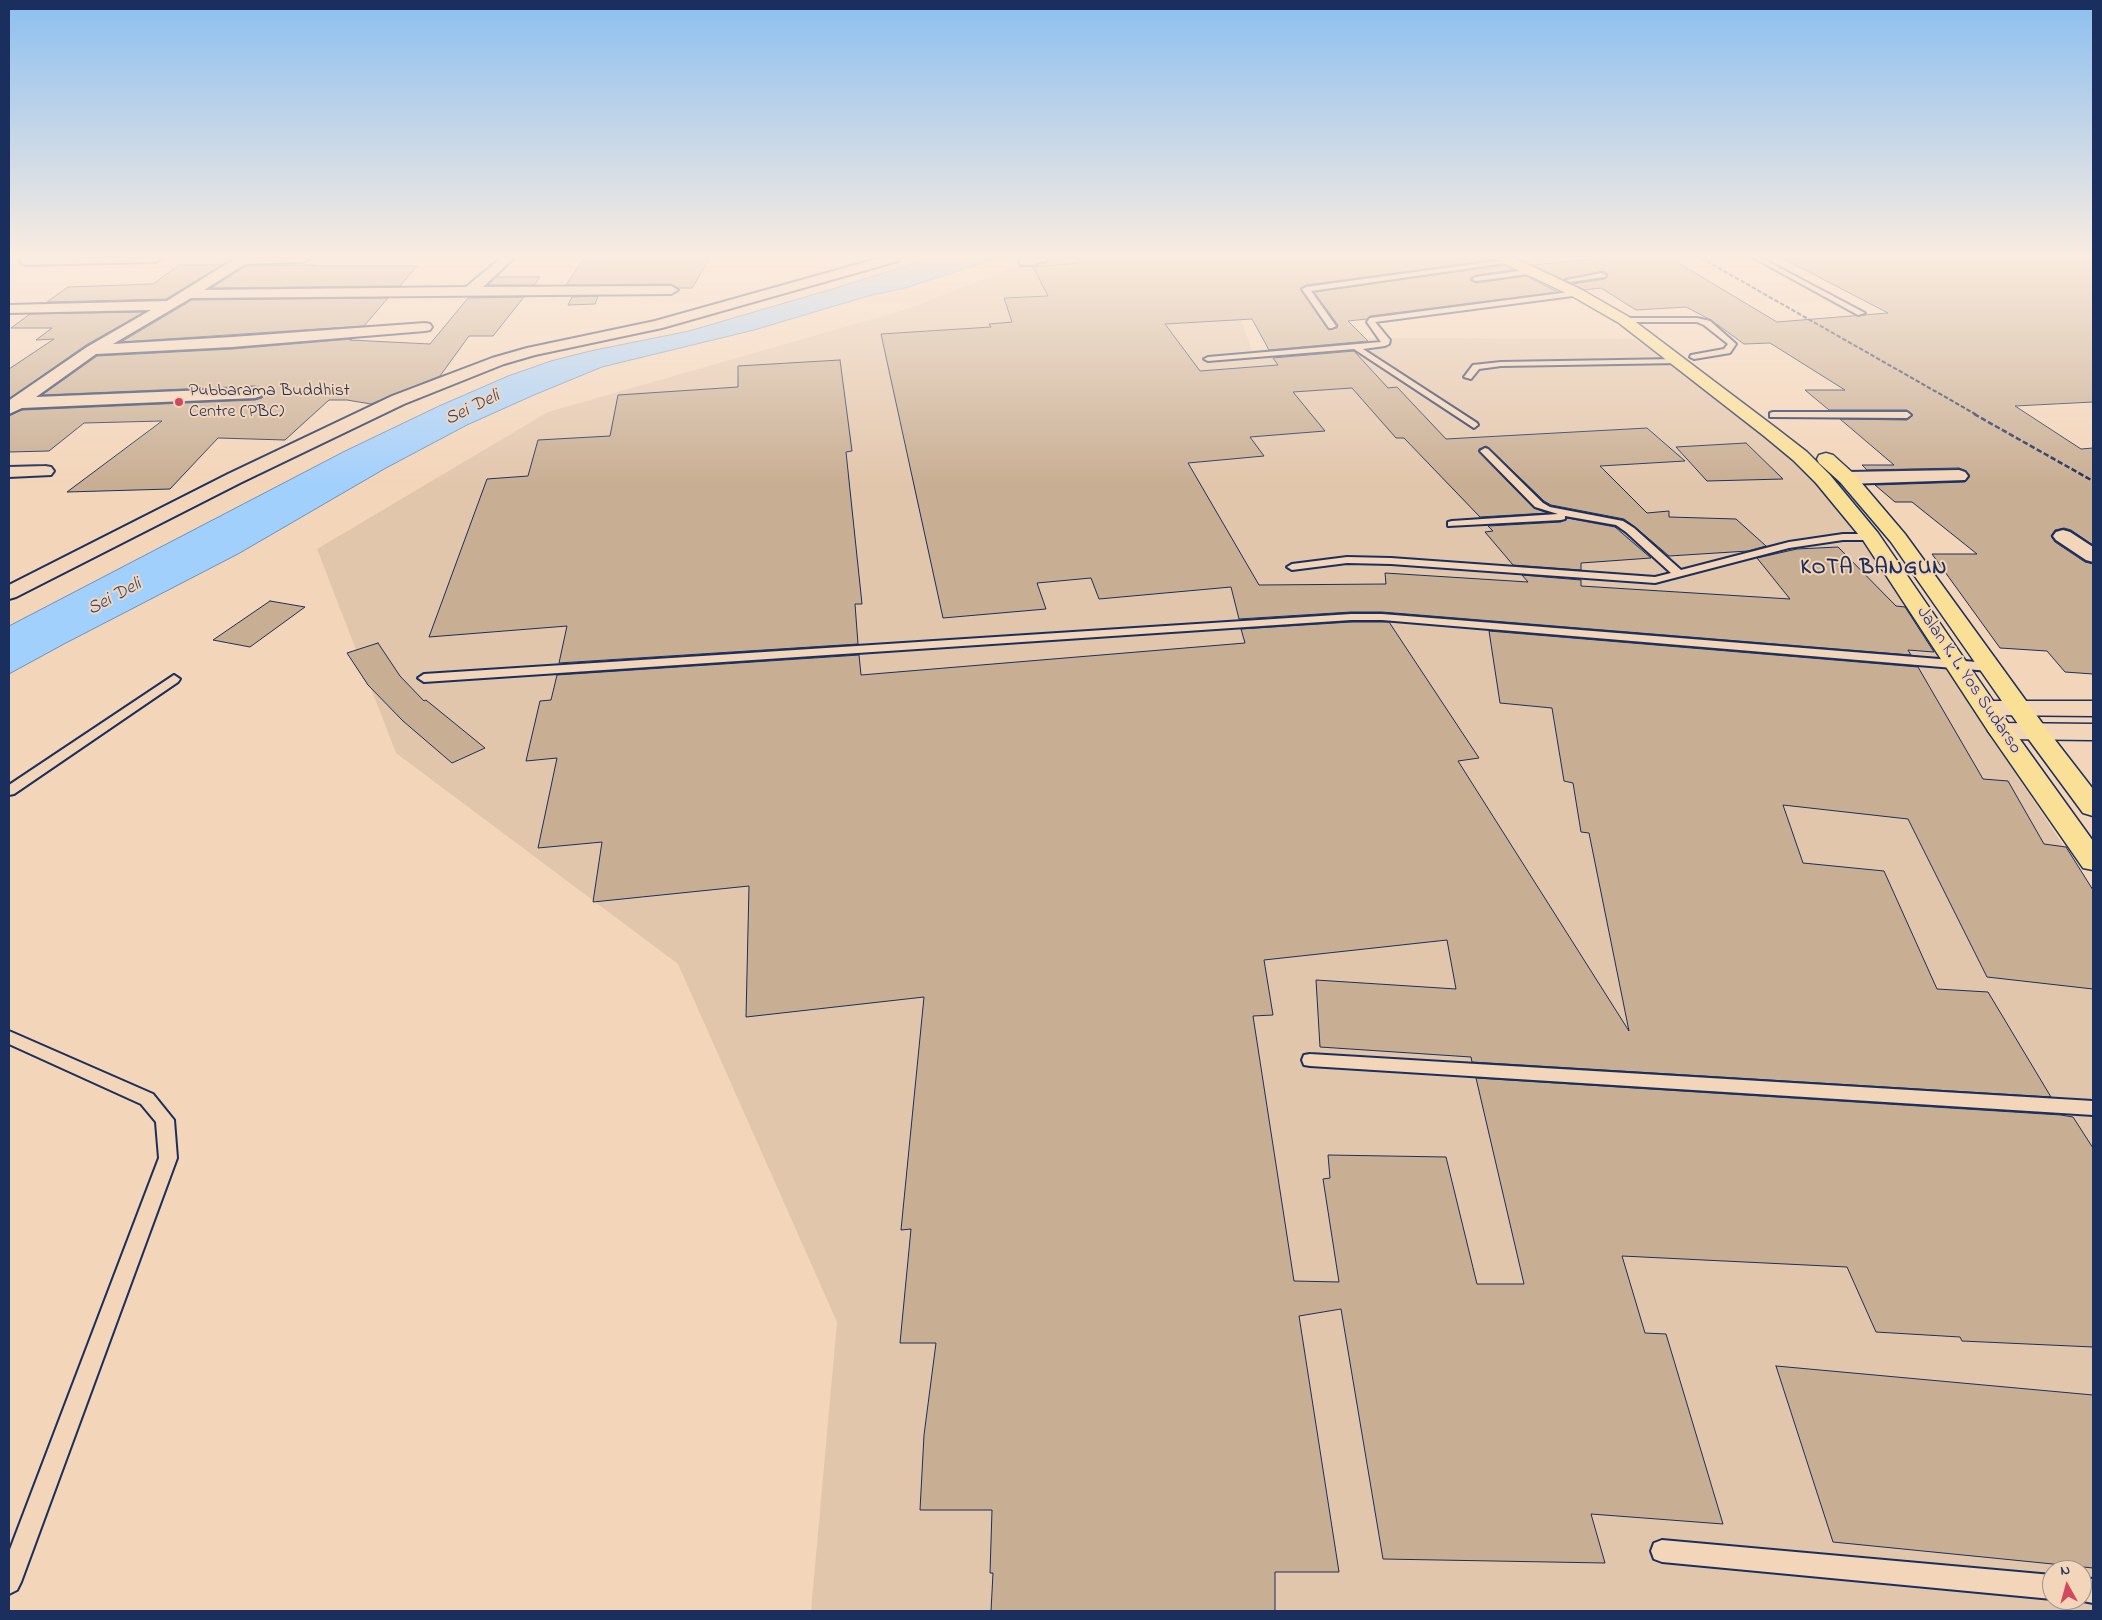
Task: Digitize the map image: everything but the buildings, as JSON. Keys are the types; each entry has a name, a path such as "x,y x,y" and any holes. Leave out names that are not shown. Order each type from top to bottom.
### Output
{"highway":[{"name":"Jalan K. L. Yos Sudarso","path":"1652,334 1686,359 1800,456 1823,479 1871,537 2001,731 2093,861"},
{"name":"Jalan K. L. Yos Sudarso","path":"1686,359 1773,415 1847,478 1898,538 2019,709 2093,807"}],"street":[{"path":"13,406 92,350 120,334"},
{"path":"92,350 340,334"},
{"path":"9,593 235,478 398,400 532,351 615,334"},
{"path":"13,406 255,393"},
{"path":"9,472 45,471"},
{"path":"1847,478 1959,476"},
{"path":"2062,536 2093,556"},
{"path":"1986,708 2093,709"},
{"path":"2001,731 2093,732"}],"lane":[{"path":"1208,359 1357,348 1385,344 1386,340 1380,334"},
{"path":"1468,377 1476,367 1501,364 1686,359 1727,351 1732,344 1720,334"},
{"path":"1357,348 1474,425"},
{"path":"1773,415 1907,416"},
{"path":"1484,451 1539,505 1546,509 1613,521 1624,526 1679,574"},
{"path":"1452,524 1580,516"},
{"path":"1292,566 1347,560 1391,561 1631,580 1655,580 1789,545 1842,537 1871,537"},
{"path":"424,678 1366,617 1989,667"},
{"path":"9,791 174,679"},
{"path":"9,1037 146,1100 165,1120 168,1158 9,1582"},
{"path":"1310,1060 2093,1108"},
{"path":"1662,1551 2042,1586"}],"shaded area":[{"path":"822,334 1246,334 1252,350 1374,338 1635,339 1725,404 1823,479 2093,891 2093,1611 811,1611 837,1322 678,964 396,753 317,549 548,412"}],"water":[{"name":"Sei Deli","path":"676,334 739,334 602,367 467,425 386,468 238,554 9,674 9,626 345,451 439,406 508,376 551,361"}],"railway":[{"path":"1834,334 1977,415"},
{"path":"1974,414 2093,481"}],"place":[{"name":"Pubbarama Buddhist Centre (PBC)","path":"179,402"}],"district":[{"name":"KOTA BANGUN","path":"1874,570"}]}
